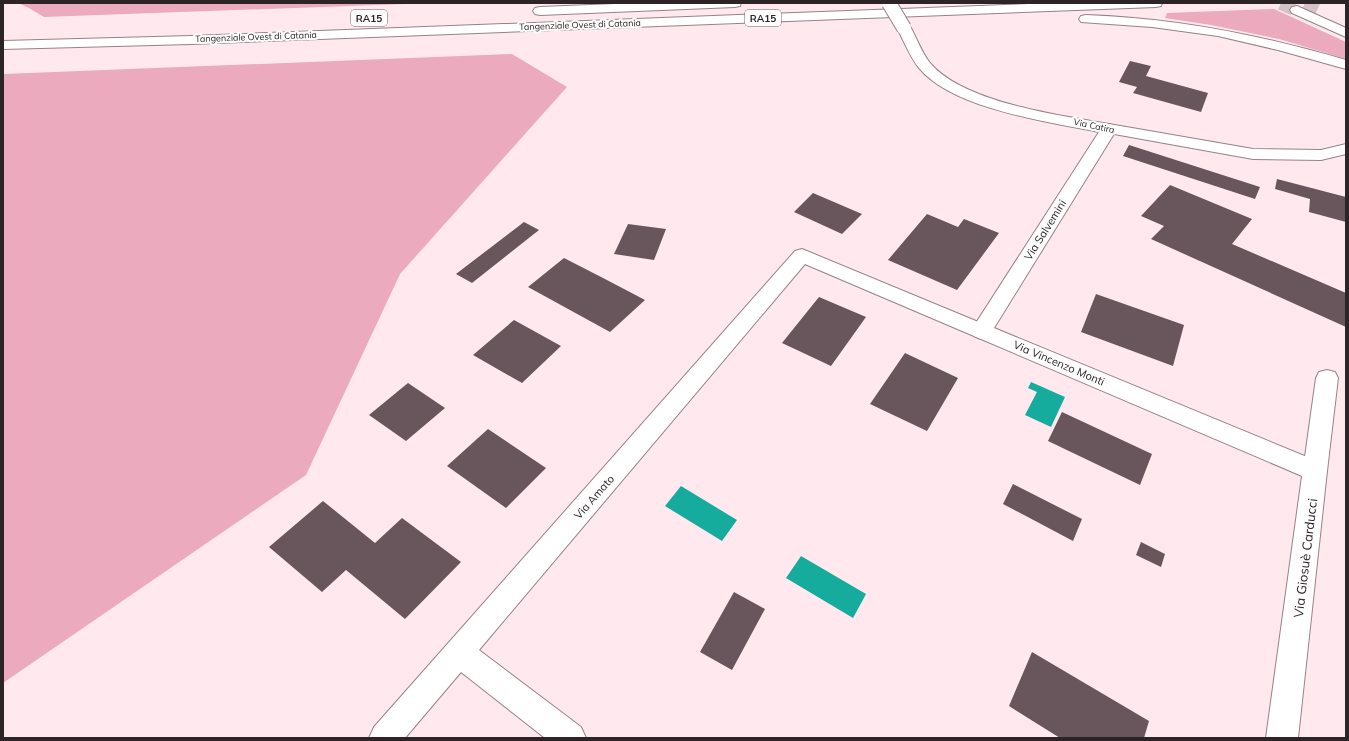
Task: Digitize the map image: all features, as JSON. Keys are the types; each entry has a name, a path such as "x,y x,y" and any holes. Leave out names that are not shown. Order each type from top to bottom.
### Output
{"main road":[{"name":"Tangenziale Ovest di Catania","path":"529,11 735,3"},
{"name":"Via Catira","path":"889,3 925,66 937,77 956,89 990,102 1109,129 1253,154 1321,155 1346,149"},
{"name":"Tangenziale Ovest di Catania","path":"3,45 191,40 1156,3"},
{"path":"1297,10 1346,33"},
{"path":"1320,10 1346,22"},
{"path":"678,21 763,27 1003,19 1122,20 1214,32 1280,46 1346,65"},
{"name":"Via Salvemini","path":"981,331 1109,129"},
{"name":"Via Vincenzo Monti","path":"802,255 1315,471"},
{"name":"Via Amato","path":"385,738 802,255"},
{"name":"Via Giosuè Carducci","path":"1282,738 1327,378"},
{"path":"459,653 570,738"}],"shaded area":[{"path":"18,3 433,3 44,17"},
{"path":"1274,9 1346,42 1346,59 1279,39 1211,25 1165,18 1167,13"},
{"path":"512,54 567,87 400,274 306,475 3,683 3,74"},
{"path":"1031,382 1065,397 1051,427 1025,415 1037,392 1028,388"},
{"path":"681,486 737,520 722,541 665,506"},
{"path":"801,556 866,594 853,618 786,578"}],"building":[{"path":"1130,61 1151,66 1146,76 1208,93 1201,112 1133,93 1137,87 1119,82"},
{"path":"1129,145 1260,187 1255,199 1123,156"},
{"path":"1277,179 1346,197 1346,222 1309,212 1310,199 1275,189"},
{"path":"1170,185 1252,219 1232,244 1346,293 1346,327 1151,239 1164,226 1141,216"},
{"path":"813,193 862,214 842,234 794,212"},
{"path":"927,214 958,227 964,219 999,233 957,290 888,260"},
{"path":"524,222 539,230 472,283 456,274"},
{"path":"628,224 666,229 654,260 614,254"},
{"path":"564,258 645,300 610,332 528,287"},
{"path":"1096,294 1184,325 1173,366 1081,332"},
{"path":"819,297 866,317 831,366 782,343"},
{"path":"514,320 561,346 522,383 473,355"},
{"path":"905,353 958,378 927,431 870,404"},
{"path":"408,383 445,408 406,441 369,415"},
{"path":"1062,412 1152,454 1140,485 1048,441"},
{"path":"488,429 546,468 506,508 447,466"},
{"path":"1013,484 1082,519 1073,541 1003,504"},
{"path":"323,501 375,543 402,518 461,562 405,619 346,570 322,592 269,547"},
{"path":"1141,542 1165,554 1161,567 1136,555"},
{"path":"734,592 765,609 732,670 700,652"},
{"path":"1032,652 1149,721 1144,738 1060,738 1009,706"}],"tunnel":[{"path":"1281,3 1297,10"},
{"path":"1305,3 1320,10"}]}
